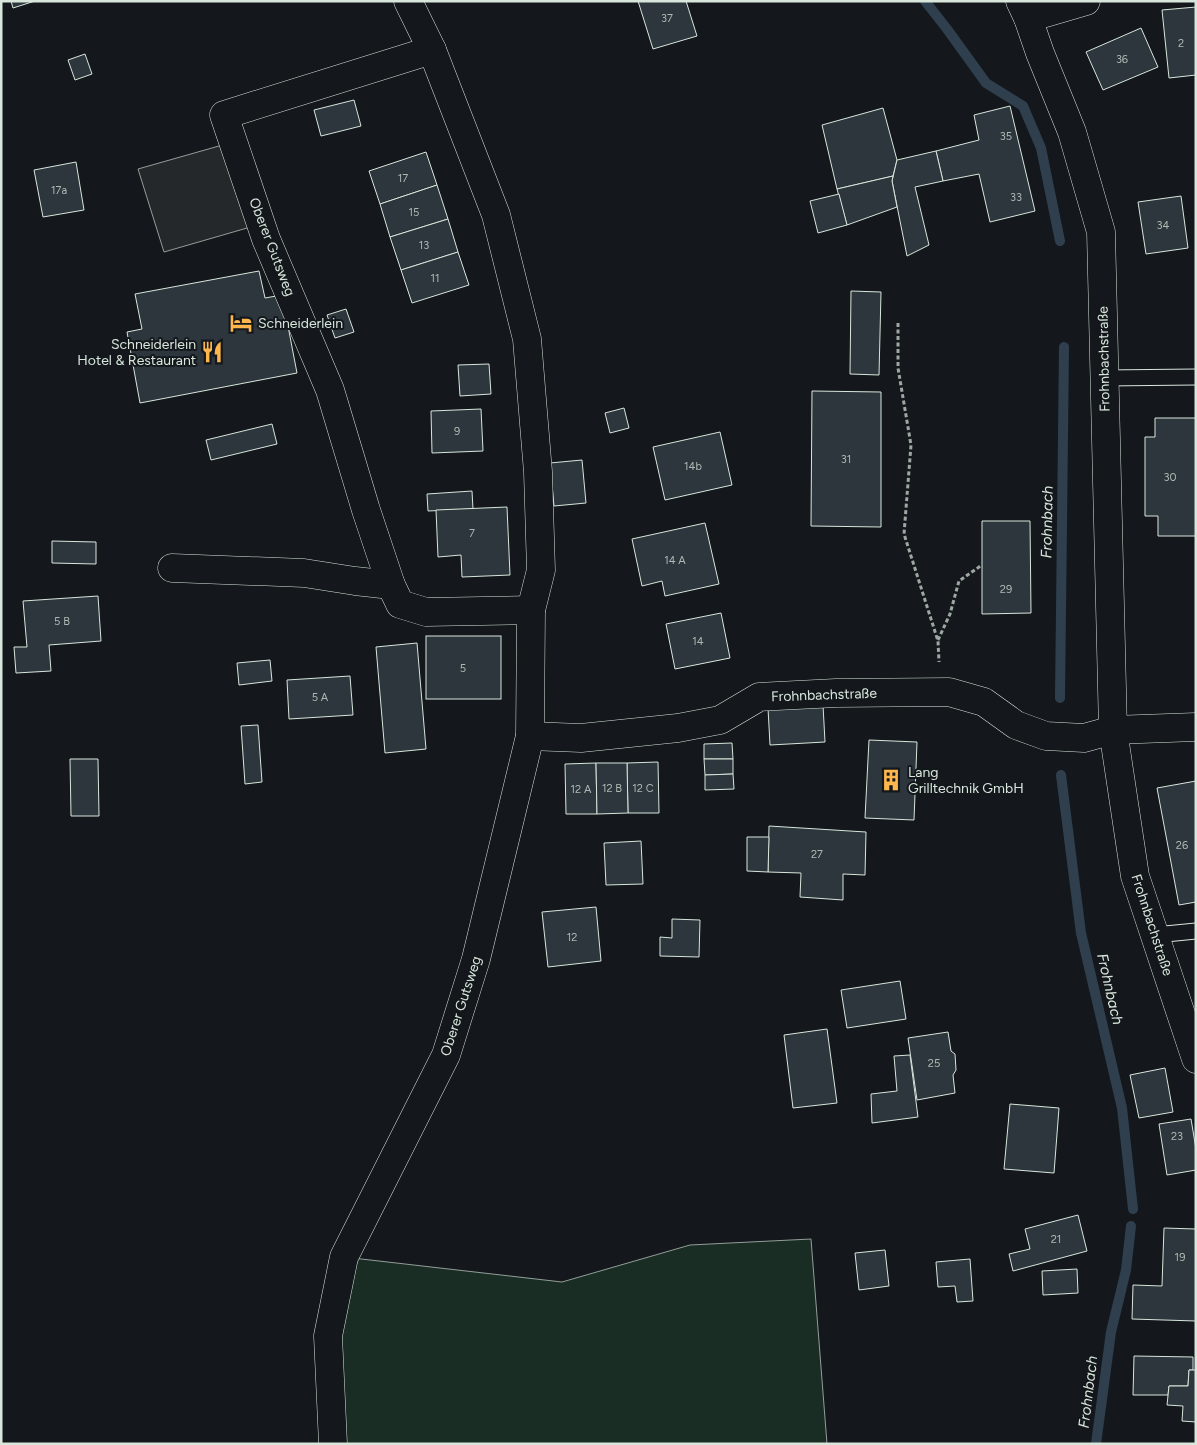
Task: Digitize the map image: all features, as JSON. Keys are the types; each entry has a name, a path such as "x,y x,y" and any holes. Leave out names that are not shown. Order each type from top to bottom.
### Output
{"street":[{"name":"Oberer Gutsweg","path":"333,1444 328,1336 344,1257 446,1055 476,959 530,736 531,610 541,570 538,472 527,339 496,215 432,50 408,1"},
{"path":"1024,10 1086,1"},
{"name":"Frohnbachstraße","path":"1024,10 1072,132 1101,232 1113,730 1135,876 1196,1059"},
{"name":"Oberer Gutsweg","path":"432,50 224,115 266,239 330,390 363,501 391,585 400,604 426,612 531,610"},
{"path":"172,568 304,573 391,585"},
{"name":"Frohnbachstraße","path":"530,736 581,738 686,726 720,720 759,697 836,693 949,692 984,702 1016,725 1046,736 1084,738 1113,730"},
{"path":"1113,730 1196,727"}],"lane":[{"path":"1104,378 1196,377"},
{"path":"1155,935 1196,931"}],"path":[{"path":"898,323 898,368 911,445 904,534 938,641 940,692"},
{"path":"938,641 950,614 959,581 982,565"}],"green space":[{"path":"811,1239 827,1444 333,1444 344,1257 562,1282 690,1245"}],"shaded area":[{"path":"233,142 261,224 164,252 138,169"}],"building":[{"path":"11,1 35,1 13,8"},
{"path":"638,1 686,1 697,36 653,49"},
{"path":"1196,7 1196,75 1169,78 1162,10"},
{"path":"1141,28 1158,67 1103,90 1086,52"},
{"path":"85,54 92,74 75,80 68,60"},
{"path":"354,100 361,126 321,136 314,110"},
{"path":"1010,106 1035,211 990,222 979,174 943,181 936,151 979,140 974,115"},
{"path":"883,108 897,160 893,176 837,189 822,125"},
{"path":"936,151 943,181 915,187 929,245 907,256 892,181 897,160"},
{"path":"426,152 437,185 380,204 369,171"},
{"path":"76,162 84,210 43,217 34,170"},
{"path":"893,176 892,181 897,207 847,225 837,189"},
{"path":"437,185 448,219 390,237 380,204"},
{"path":"839,194 847,225 818,233 810,201"},
{"path":"1181,196 1188,248 1146,254 1138,202"},
{"path":"448,219 458,252 401,270 390,237"},
{"path":"458,252 469,285 412,303 401,270"},
{"name":"Schneiderlein Hotel & Restaurant","path":"259,271 265,298 282,295 297,373 140,403 127,332 142,329 135,294"},
{"path":"851,291 881,292 879,375 850,374"},
{"path":"346,309 354,332 335,338 327,315"},
{"path":"489,364 491,394 460,396 458,365"},
{"path":"812,391 881,392 881,527 811,526"},
{"path":"624,408 629,428 610,433 605,413"},
{"path":"481,409 483,451 432,453 431,411"},
{"path":"1155,418 1196,418 1196,536 1158,536 1158,516 1145,516 1145,437 1155,437"},
{"path":"272,424 277,444 211,460 206,440"},
{"path":"720,432 732,485 665,500 653,447"},
{"path":"582,460 586,503 554,506 550,463"},
{"path":"472,491 473,509 428,511 427,494"},
{"path":"507,507 510,575 462,577 461,555 438,557 436,510"},
{"path":"982,521 1030,521 1031,613 982,614"},
{"path":"705,523 719,584 665,596 662,581 642,586 632,539"},
{"path":"52,541 96,542 96,564 52,563"},
{"path":"98,596 101,641 49,645 51,671 16,673 14,647 27,647 23,601"},
{"path":"721,613 730,658 675,669 666,624"},
{"path":"426,636 501,636 501,699 426,699"},
{"path":"417,643 426,749 385,753 376,647"},
{"path":"270,660 272,681 239,685 237,663"},
{"path":"350,676 353,715 289,719 287,680"},
{"path":"823,705 825,742 770,745 768,708"},
{"path":"258,725 262,782 245,784 241,726"},
{"name":"Lang Grilltechnik GmbH","path":"869,740 917,742 914,820 865,818"},
{"path":"732,743 733,759 704,759 704,744"},
{"path":"70,759 98,759 99,816 71,816"},
{"path":"704,759 733,759 733,774 705,775"},
{"path":"658,762 659,813 628,813 627,763"},
{"path":"596,763 597,814 566,814 565,764"},
{"path":"596,763 627,763 628,813 597,814"},
{"path":"733,774 734,789 705,790 705,775"},
{"path":"1196,781 1196,902 1179,905 1157,788"},
{"path":"769,826 866,832 865,875 843,874 843,900 800,897 801,873 768,872"},
{"path":"747,837 769,837 768,872 747,871"},
{"path":"641,841 643,884 606,885 604,843"},
{"path":"596,907 601,961 548,967 542,912"},
{"path":"672,919 700,920 699,957 660,956 660,937 672,938"},
{"path":"900,981 906,1019 847,1028 841,990"},
{"path":"827,1029 837,1103 793,1108 784,1035"},
{"path":"948,1032 951,1051 955,1054 956,1070 953,1075 955,1093 917,1100 908,1038"},
{"path":"910,1055 918,1117 872,1123 871,1094 897,1091 894,1056"},
{"path":"1165,1068 1173,1112 1139,1118 1130,1075"},
{"path":"1010,1104 1059,1108 1054,1173 1004,1169"},
{"path":"1191,1119 1196,1149 1196,1170 1167,1175 1159,1124"},
{"path":"1078,1215 1087,1251 1013,1271 1009,1254 1030,1249 1025,1229"},
{"path":"1164,1228 1196,1229 1196,1321 1132,1319 1133,1285 1162,1286"},
{"path":"885,1250 889,1286 859,1290 855,1253"},
{"path":"970,1259 973,1301 957,1302 955,1286 938,1287 936,1262"},
{"path":"1077,1269 1078,1293 1043,1295 1042,1271"},
{"path":"1134,1356 1193,1357 1193,1370 1189,1370 1188,1386 1169,1386 1168,1395 1133,1395"},
{"path":"1189,1370 1196,1370 1196,1422 1182,1421 1183,1406 1167,1405 1169,1386 1188,1386"}],"waterway":[{"name":"Frohnbach","path":"925,1 986,83 1023,106 1041,148 1060,241"},
{"name":"Frohnbach","path":"1060,698 1064,347"},
{"name":"Frohnbach","path":"1061,775 1081,933 1122,1108 1133,1209"},
{"name":"Frohnbach","path":"1096,1444 1111,1332 1126,1270 1131,1226"}],"place":[{"name":"Schneiderlein","path":"241,323"},
{"name":"Schneiderlein Hotel & Restaurant","path":"212,352"},
{"name":"Lang Grilltechnik GmbH","path":"891,780"}]}
